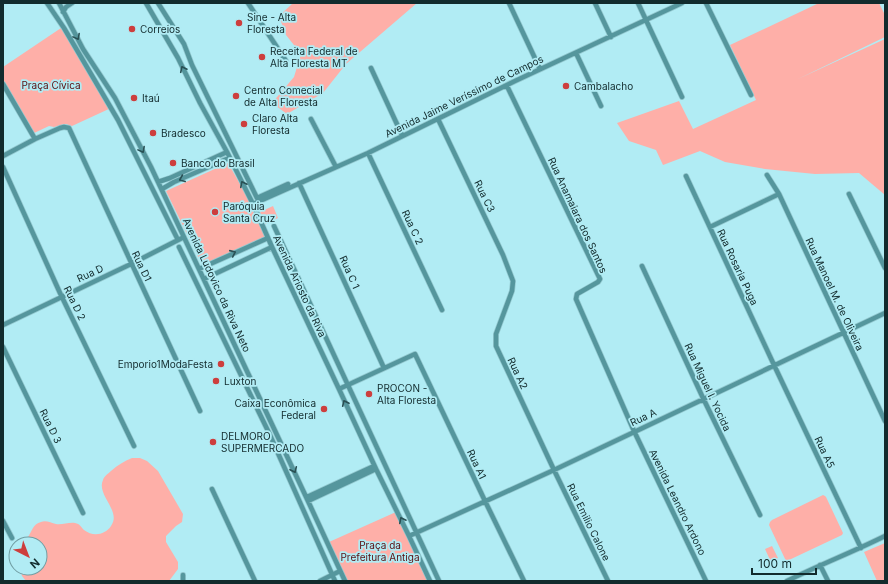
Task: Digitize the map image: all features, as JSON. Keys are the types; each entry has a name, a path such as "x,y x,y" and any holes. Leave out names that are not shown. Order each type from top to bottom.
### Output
{"street":[{"path":"47,3 64,28 118,120 177,238"},
{"name":"Avenida Ludovico da Riva Neto","path":"59,3 83,49 115,98 162,189 345,581"},
{"path":"63,12 72,3"},
{"name":"Avenida Ariosto da Riva","path":"146,3 178,58 200,104 227,152 253,204 272,248 375,468 430,581"},
{"path":"158,3 184,44 192,65 257,198 288,184"},
{"path":"248,3 286,61"},
{"path":"510,3 540,70"},
{"path":"595,3 611,37"},
{"path":"638,3 682,97"},
{"name":"Avenida Jaime Veríssimo de Campos","path":"253,204 336,167 682,3"},
{"path":"706,3 751,95"},
{"path":"576,53 601,106"},
{"path":"371,68 402,135"},
{"path":"3,84 35,139 3,156"},
{"name":"Rua Anamaiara dos Santos","path":"506,86 600,278 598,282 577,294 576,299 634,431"},
{"path":"311,119 336,167"},
{"name":"Rua C3","path":"438,119 503,255 513,281"},
{"name":"Rua D1","path":"35,139 60,128 69,128 200,411"},
{"path":"158,182 227,152"},
{"name":"Rua C 2","path":"368,152 442,310"},
{"path":"162,189 174,182 229,158"},
{"name":"Rua D 2","path":"3,167 61,297 134,446"},
{"path":"194,167 196,173"},
{"name":"Rua Manoel M. de Oliveira","path":"767,175 778,194 885,421"},
{"name":"Rua Rosaria Puga","path":"686,176 774,365"},
{"name":"Rua C 1","path":"300,183 384,368"},
{"path":"710,228 778,194"},
{"path":"849,194 885,268"},
{"path":"274,226 439,581"},
{"name":"Rua D","path":"3,325 184,237"},
{"path":"199,269 268,238"},
{"path":"179,247 269,433 335,581"},
{"path":"204,279 272,248"},
{"name":"Rua Miguel I. Yocida","path":"642,266 703,398 760,514"},
{"name":"Rua A2","path":"513,281 512,291 496,334 496,346 554,470"},
{"name":"Rua A","path":"409,536 554,470 885,313"},
{"name":"Rua D 3","path":"3,347 83,513"},
{"name":"Rua A1","path":"384,368 415,354 524,581"},
{"name":"Rua A5","path":"774,365 861,548"},
{"path":"339,389 384,368"},
{"name":"Avenida Leandro Ardono","path":"634,431 706,581"},
{"path":"308,499 375,468"},
{"name":"Rua Emilio Calone","path":"554,470 608,581"},
{"path":"212,489 255,581"},
{"path":"3,521 11,536"},
{"path":"787,581 885,536"},
{"path":"820,565 828,581"},
{"path":"320,581 340,572"},
{"path":"183,575 183,581"}],"green space":[{"path":"292,3 417,3 346,64 323,93 287,114 272,103 294,77 301,54 286,35 279,16"},
{"path":"819,3 879,3 885,15 885,37 798,79 885,39 885,195 859,173 815,174 765,169 725,162 700,151 663,165 656,150 629,141 617,123 679,101 693,129 756,100 730,45"},
{"name":"Praça Cívica","path":"64,26 111,108 72,126 66,124 54,127 49,126 32,134 3,86 3,67"},
{"path":"228,163 252,205 265,237 202,265 166,191"},
{"path":"273,206 278,218 265,224 260,212"},
{"path":"132,458 140,458 147,461 158,471 183,514 182,522 166,536 166,542 178,562 178,569 169,581 26,581 22,576 48,576 48,536 28,536 34,526 38,523 47,521 56,524 75,523 91,534 102,533 111,526 114,520 103,491 103,480 105,476"},
{"path":"823,495 826,497 843,533 842,535 786,561 769,525 770,522"},
{"name":"Praça da Prefeitura Antiga","path":"396,512 428,581 347,581 329,542"},
{"path":"885,543 885,581 877,581 864,552"},
{"path":"772,546 778,558 771,562 765,549"}],"place":[{"name":"Sine - Alta Floresta","path":"239,23"},
{"name":"Correios","path":"132,29"},
{"name":"Receita Federal de Alta Floresta MT","path":"262,57"},
{"name":"Cambalacho","path":"566,86"},
{"name":"Centro Comecial de Alta Floresta","path":"236,96"},
{"name":"Itaú","path":"134,98"},
{"name":"Claro Alta Floresta","path":"244,124"},
{"name":"Bradesco","path":"153,133"},
{"name":"Banco do Brasil","path":"173,163"},
{"name":"Paróquia Santa Cruz","path":"215,212"},
{"name":"Emporio1ModaFesta","path":"221,364"},
{"name":"Luxton","path":"216,381"},
{"name":"PROCON - Alta Floresta","path":"369,394"},
{"name":"Caixa Econômica Federal","path":"324,409"},
{"name":"DELMORO SUPERMERCADO","path":"213,442"}]}
